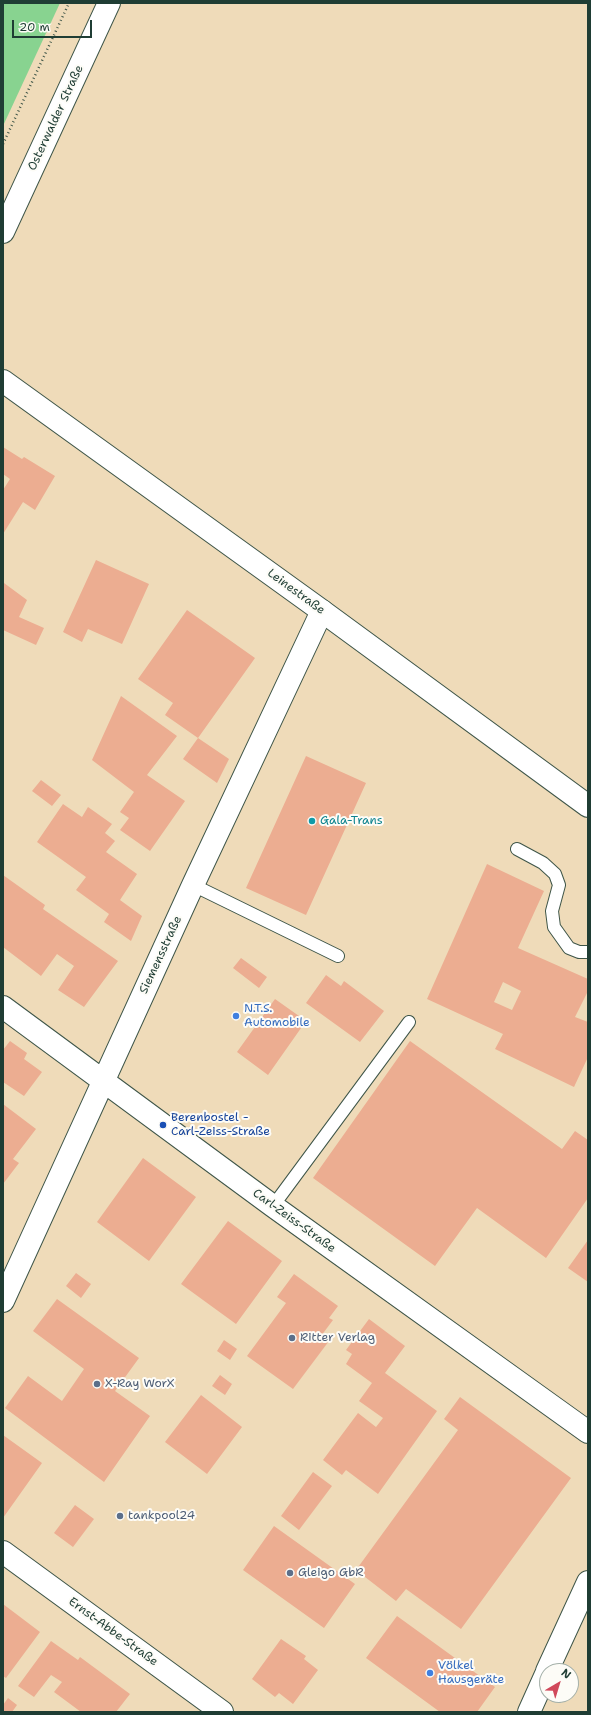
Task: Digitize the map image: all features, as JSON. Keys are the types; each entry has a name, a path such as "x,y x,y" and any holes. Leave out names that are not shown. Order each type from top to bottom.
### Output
{"street":[{"name":"Osterwalder Straße","path":"3,232 109,3"},
{"name":"Leinestraße","path":"3,380 588,806"},
{"name":"Siemensstraße","path":"3,1301 193,885 322,611"},
{"name":"Carl-Zeiss-Straße","path":"3,1006 273,1206 588,1432"},
{"name":"Ernst-Abbe-Straße","path":"3,1552 222,1712"},
{"path":"551,1663 588,1582"},
{"path":"528,1712 539,1688"}],"lane":[{"path":"517,849 543,863 555,874 559,885 552,910 554,927 569,948 579,952 588,952"},
{"path":"193,885 338,956"},
{"path":"273,1206 409,1022"}],"path":[{"path":"3,144 69,3"}],"green space":[{"path":"3,3 60,3 3,126"}],"building":[{"path":"3,447 22,459 24,457 55,476 35,510 23,502 3,534 3,490 10,479 3,474"},
{"path":"96,560 149,584 122,644 88,629 82,642 63,632"},
{"path":"4,583 27,600 19,617 44,628 36,645 3,630"},
{"path":"187,610 255,658 198,738 165,715 173,703 138,679"},
{"path":"121,696 177,736 147,775 185,801 150,851 120,830 129,818 120,812 134,792 92,760"},
{"path":"198,738 229,759 217,783 183,759"},
{"name":"Gala-Trans","path":"306,756 366,783 306,915 246,888"},
{"path":"41,780 61,795 52,806 32,791"},
{"path":"63,804 82,817 88,807 112,824 105,833 115,841 106,852 137,874 120,900 142,916 131,941 104,922 109,914 76,890 86,877 37,842"},
{"path":"487,864 544,891 518,948 588,979 588,991 575,1017 588,1022 588,1057 574,1087 495,1049 503,1034 427,999","holes":["503,982 521,991 512,1010 494,1002"]},
{"path":"3,875 45,905 43,909 118,961 84,1007 58,990 74,966 57,954 41,976 3,947"},
{"path":"241,958 267,977 259,988 233,968"},
{"path":"326,975 341,986 344,981 384,1011 360,1042 306,1003"},
{"path":"275,999 306,1021 268,1075 237,1052"},
{"path":"10,1041 27,1053 24,1059 42,1072 24,1096 3,1082 3,1050"},
{"path":"410,1041 562,1149 575,1131 588,1140 588,1198 546,1258 477,1208 435,1266 313,1178"},
{"path":"3,1104 36,1129 13,1159 19,1163 3,1184"},
{"path":"143,1158 196,1197 149,1261 97,1222"},
{"path":"228,1221 282,1261 236,1324 181,1284"},
{"path":"588,1240 588,1282 568,1268"},
{"path":"76,1273 91,1284 81,1298 66,1286"},
{"name":"Ritter Verlag","path":"294,1274 338,1306 329,1318 333,1320 321,1336 329,1341 293,1389 247,1356 286,1303 277,1297"},
{"name":"X-Ray WorX","path":"57,1299 139,1358 115,1391 150,1416 104,1482 5,1408 28,1376 62,1401 84,1369 33,1331"},
{"path":"369,1319 405,1346 385,1373 437,1411 378,1494 346,1470 342,1475 323,1460 358,1413 376,1427 383,1418 359,1401 372,1383 346,1364 352,1354 346,1350"},
{"path":"224,1340 237,1349 230,1360 217,1351"},
{"path":"220,1375 232,1384 225,1395 212,1386"},
{"path":"201,1395 242,1427 207,1474 165,1442"},
{"path":"460,1397 571,1478 461,1629 406,1589 396,1601 356,1570 458,1430 444,1419"},
{"path":"3,1435 42,1463 3,1518"},
{"path":"313,1472 332,1486 299,1530 281,1516"},
{"path":"75,1505 94,1519 73,1547 54,1533"},
{"path":"274,1526 355,1584 324,1628 243,1570"},
{"path":"3,1604 40,1632 6,1678 3,1676"},
{"name":"Völkel Hausgeräte","path":"397,1616 495,1687 477,1712 440,1712 366,1658"},
{"path":"281,1639 306,1656 304,1659 318,1670 293,1704 279,1693 275,1697 252,1679"},
{"path":"51,1641 78,1660 80,1657 130,1694 116,1712 81,1712 54,1692 62,1682 51,1675 34,1697 18,1686"},
{"path":"8,1698 17,1705 12,1712 3,1712 3,1705"}],"place":[{"name":"Gala-Trans","path":"312,821"},
{"name":"N.T.S. Automobile","path":"236,1016"},
{"name":"Berenbostel - Carl-Zeiss-Straße","path":"163,1125"},
{"name":"Ritter Verlag","path":"292,1338"},
{"name":"X-Ray WorX","path":"97,1384"},
{"name":"tankpool24","path":"120,1516"},
{"name":"Gleigo GbR","path":"290,1573"},
{"name":"Völkel Hausgeräte","path":"430,1673"}]}
